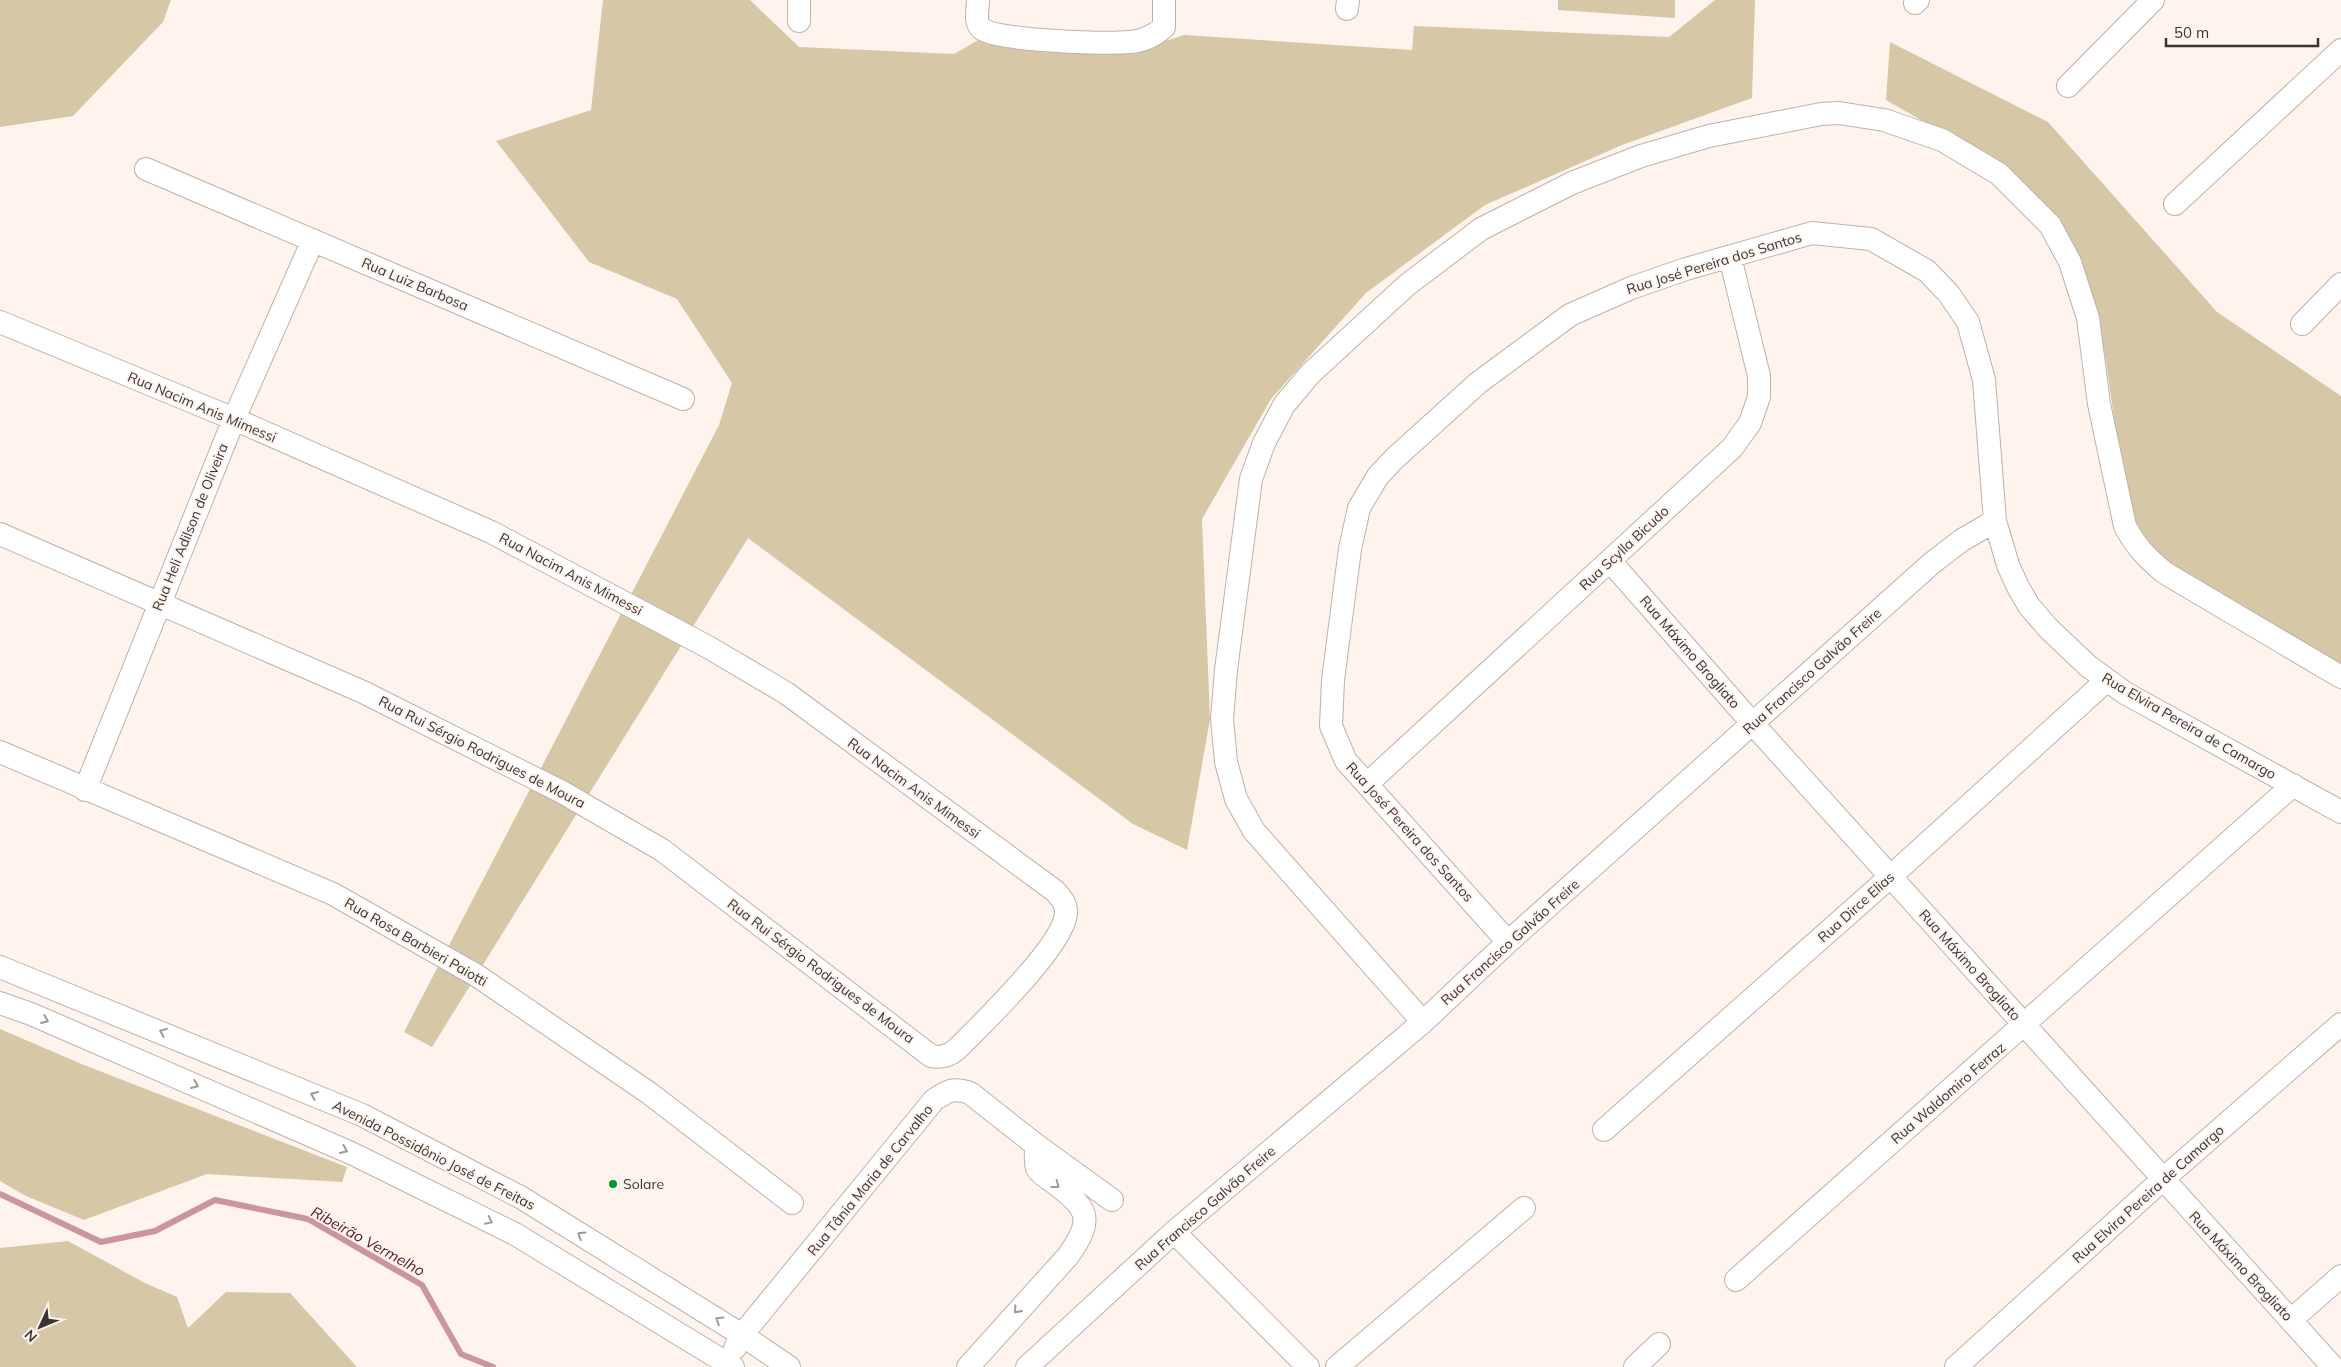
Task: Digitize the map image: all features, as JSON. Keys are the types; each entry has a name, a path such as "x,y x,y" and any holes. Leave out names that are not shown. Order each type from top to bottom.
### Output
{"street":[{"path":"978,10 982,29 1002,37 1131,42 1154,36 1164,27 1164,0"},
{"path":"2068,86 2153,0"},
{"path":"2175,204 2341,50"},
{"path":"1423,1022 1254,831 1236,799 1226,762 1222,719 1226,670 1251,479 1264,443 1284,405 1310,374 1408,285 1481,229 1572,183 1641,156 1709,136 1822,114 1839,113 1884,120 1942,140 1999,174 2050,225 2070,262 2088,318 2099,404 2126,526 2142,554 2165,573 2341,677"},
{"name":"Rua Luiz Barbosa","path":"146,168 683,399"},
{"name":"Rua José Pereira dos Santos","path":"1508,942 1346,761 1331,726 1333,680 1350,548 1359,508 1378,476 1395,458 1478,383 1570,316 1596,302 1631,288 1686,269 1730,258 1812,232"},
{"name":"Rua Elvira Pereira de Camargo","path":"1812,232 1871,239 1927,271 1949,294 1968,322 1984,380 1995,521 2008,565 2029,606 2070,650 2106,681 2341,812"},
{"name":"Rua Heli Adilson de Oliveira","path":"85,790 158,604 234,419 313,240"},
{"name":"Rua Scylla Bicudo","path":"1367,784 1732,448 1750,423 1760,397 1759,376 1730,258"},
{"path":"2302,324 2341,284"},
{"name":"Rua Nacim Anis Mimessi","path":"0,322 234,419 491,532 708,647 786,693 1055,891 1066,907 1066,916 1061,930 1027,976 951,1055 940,1058 931,1056 920,1046"},
{"name":"Rua Francisco Galvão Freire","path":"1028,1367 1174,1232 1423,1022 1508,942 1932,563 1962,540 1995,521"},
{"name":"Rua Rui Sérgio Rodrigues de Moura","path":"0,534 363,692 562,792 662,850 920,1046"},
{"name":"Rua Máximo Brogliato","path":"1610,560 1753,724 2332,1367"},
{"name":"Rua Dirce Elias","path":"1604,1130 1890,877 2106,681"},
{"name":"Rua Rosa Barbieri Paiotti","path":"0,752 85,790 333,894 476,974 649,1093 792,1203"},
{"name":"Rua Waldomiro Ferraz","path":"1736,1280 2293,785"},
{"name":"Avenida Possidônio José de Freitas","path":"0,967 362,1115 522,1198 742,1335 789,1367"},
{"path":"0,1003 31,1014 351,1153 489,1221 515,1234 730,1365"},
{"name":"Rua Elvira Pereira de Camargo","path":"1956,1367 2162,1180 2341,1024"},
{"name":"Rua Tânia Maria de Carvalho","path":"730,1365 742,1335 934,1100 949,1090 959,1089 970,1092 1036,1145 1112,1200"},
{"path":"968,1367 1068,1256 1079,1241 1086,1221 1082,1209 1074,1198 1041,1174 1037,1168 1036,1145"},
{"path":"1337,1367 1524,1208"},
{"path":"1174,1232 1308,1367"},
{"path":"2291,1320 2341,1276"},
{"path":"1635,1367 1659,1344"}],"shaded area":[{"path":"0,0 171,0 163,22 73,116 0,127"},
{"path":"603,0 750,0 799,47 954,54 980,39 1150,46 1184,35 1412,50 1414,26 1669,37 1715,0 1755,0 1752,98 1622,145 1485,205 1366,293 1271,399 1202,519 1210,719 1187,850 1133,824 748,538 432,1047 404,1032 719,425 732,383 677,299 589,262 496,141 591,110"},
{"path":"1558,0 1675,0 1675,18 1558,10"},
{"path":"1890,42 2048,122 2217,312 2341,396 2341,665 2149,551 2127,508 2105,355 2071,250 1999,165 1886,100"},
{"path":"0,1029 84,1065 347,1167 342,1182 207,1174 84,1220 26,1196 0,1181"},
{"path":"68,1241 145,1283 177,1297 188,1328 226,1292 290,1293 357,1367 0,1367 0,1248"}],"waterway":[{"name":"Ribeirão Vermelho","path":"0,1194 101,1242 155,1231 215,1200 308,1219 422,1285 461,1354 493,1367"}],"place":[{"name":"Solare","path":"613,1184"}]}
